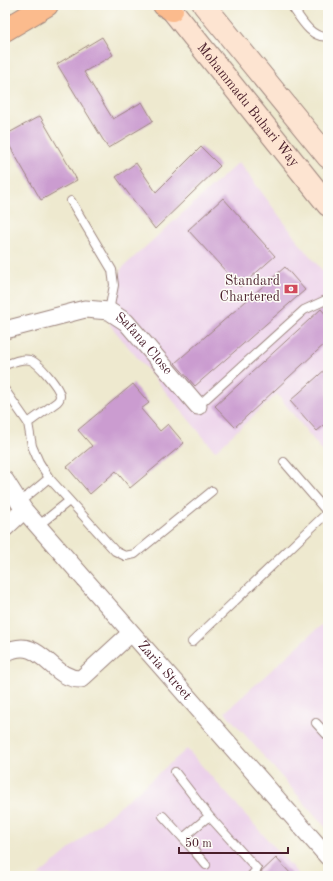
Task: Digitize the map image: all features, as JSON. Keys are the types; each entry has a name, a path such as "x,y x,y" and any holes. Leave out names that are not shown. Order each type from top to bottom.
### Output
{"main road":[{"path":"5,30 47,5"},
{"path":"204,5 328,157"},
{"name":"Mohammadu Buhari Way","path":"168,7 328,205"}],"street":[{"name":"Safana Close","path":"5,330 85,309 108,311 126,322 198,406"},
{"name":"Zaria Street","path":"5,480 21,506 38,526 328,857"},
{"path":"5,528 21,506"},
{"path":"5,653 25,647 41,655 66,676 74,680 81,679 131,633"}],"lane":[{"path":"290,5 307,27 317,35 328,36"},
{"path":"71,201 112,270 114,285 108,311"},
{"path":"198,406 304,310 328,299"},
{"path":"5,365 19,360 30,360 39,365 59,391 60,397 57,402 28,424"},
{"path":"5,390 28,424 32,446 39,462 49,478 69,502 115,550 125,556 135,554 212,491"},
{"path":"192,642 328,512 284,462"},
{"path":"21,506 49,478"},
{"path":"38,526 69,502"},
{"path":"316,723 328,736"},
{"path":"175,772 209,816 257,869 251,876"},
{"path":"163,816 206,865"},
{"path":"183,838 209,816"}],"shaded area":[{"path":"239,162 304,249 328,277 328,458 277,394 215,451 110,325 121,269"},
{"path":"328,619 328,830 225,712"},
{"path":"187,749 300,876 38,876"}],"building":[{"path":"102,37 113,55 84,72 113,119 142,102 153,121 108,148 57,64"},
{"path":"40,116 77,180 41,200 5,138 5,135"},
{"path":"201,147 220,166 155,229 116,177 136,163 156,192"},
{"path":"223,198 275,256 240,287 188,230"},
{"path":"285,267 305,290 195,386 175,363"},
{"path":"321,309 328,317 328,341 235,427 215,406"},
{"path":"328,367 328,422 317,431 290,401"},
{"path":"133,384 149,403 141,409 160,431 168,424 184,443 130,488 116,471 90,494 67,467 92,446 78,430"},
{"path":"276,858 293,876 257,876"}],"place":[{"name":"Standard Chartered","path":"291,289"}]}
